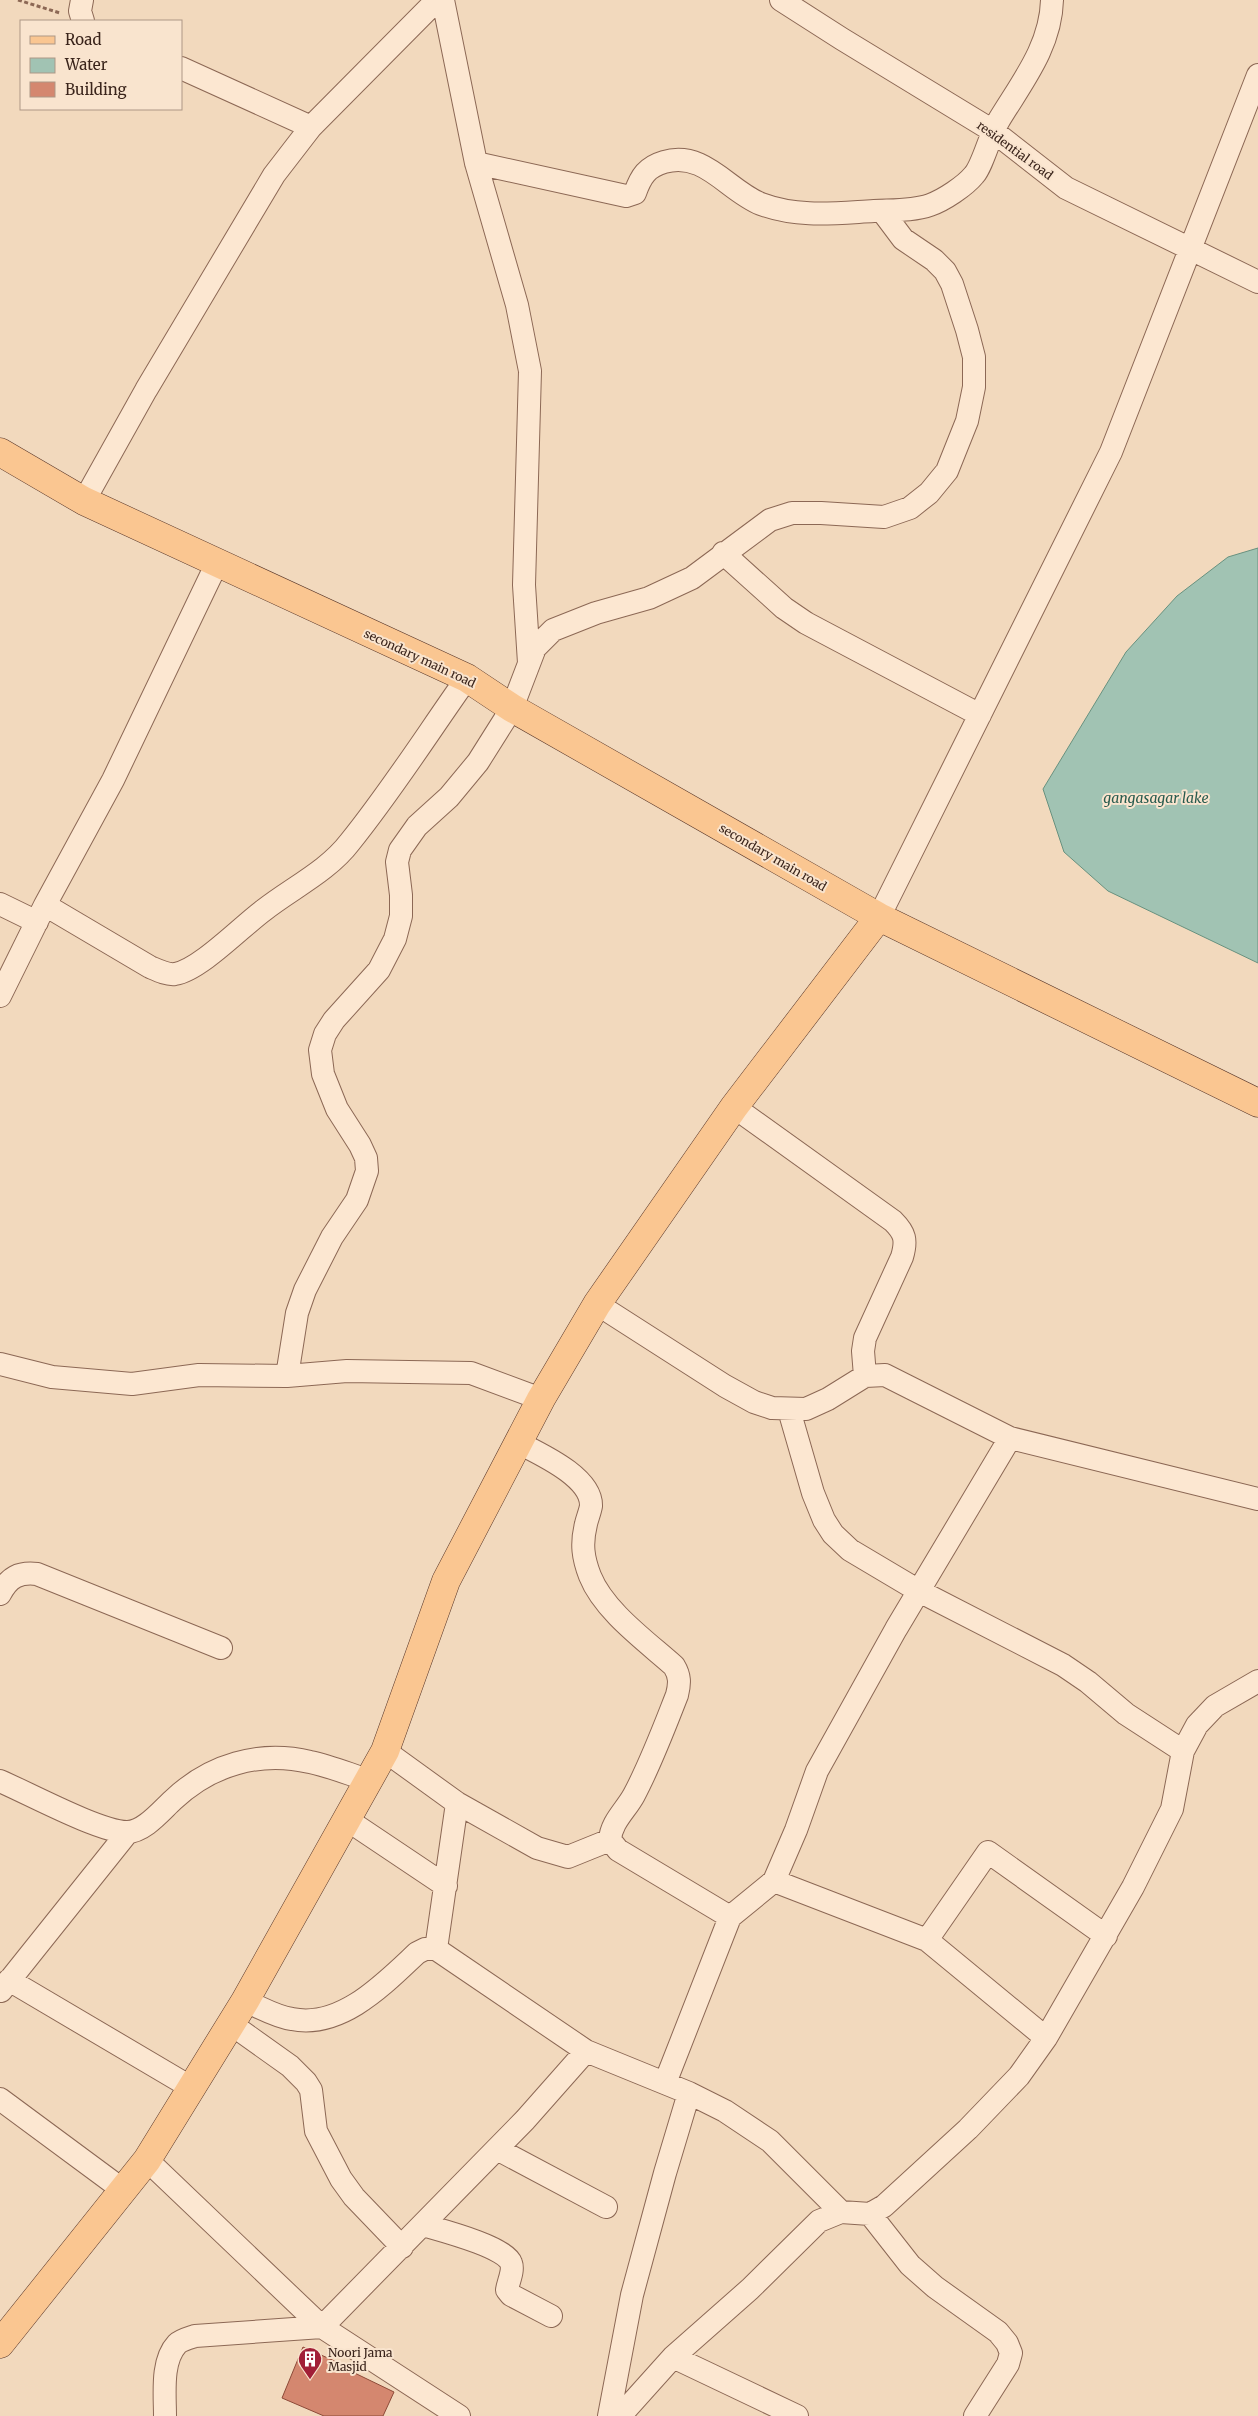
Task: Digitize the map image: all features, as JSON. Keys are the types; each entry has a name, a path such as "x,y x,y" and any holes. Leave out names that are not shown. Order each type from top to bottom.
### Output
{"main road":[{"name":"secondary main road","path":"2,457 84,501 467,678 512,708 879,918 1258,1103"},
{"path":"0,2344 147,2160 238,2012 385,1751 446,1581 541,1399 598,1304 734,1107 879,918"}],"street":[{"path":"84,501 146,390 274,175 311,127 437,0"},
{"path":"443,0 476,163 517,305 530,371 524,585 529,663"},
{"name":"residential road","path":"782,0 842,40 992,131 1066,188 1189,250 1258,282"},
{"path":"476,163 626,196 634,193 642,176 648,169 669,161 682,159 704,166 743,195 761,204 790,212 820,214 905,210 931,205 950,194 975,174 992,131 1038,57 1048,30 1052,0"},
{"path":"182,68 311,127"},
{"path":"879,918 1111,452 1152,353 1189,250 1258,75"},
{"path":"287,1376 297,1313 305,1290 332,1237 357,1200 367,1171 366,1158 337,1109 323,1074 320,1050 325,1034 334,1020 379,970 395,939 401,916 401,894 397,862 400,850 417,826 449,797 478,762 512,708 535,648 553,630 596,613 649,598 692,578 770,520 792,513 822,512 884,517 910,508 929,493 947,471 967,421 974,387 974,357 952,284 945,271 934,260 903,239 882,211"},
{"path":"724,553 784,608 806,623 980,715"},
{"path":"0,996 41,913 113,780 217,563"},
{"path":"0,904 41,913 162,972 174,974 188,969 205,958 264,910 323,868 349,844 467,678"},
{"path":"734,1107 892,1221 905,1234 906,1244 902,1257 865,1338 863,1351 865,1376"},
{"path":"598,1304 732,1390 754,1402 772,1408 789,1410 806,1408 828,1399 865,1376 875,1374 897,1380 1010,1438 1258,1499"},
{"path":"0,1364 52,1376 132,1384 199,1375 287,1376 347,1371 471,1373 541,1399"},
{"path":"789,1410 812,1494 833,1534 850,1550 919,1591 1063,1665 1088,1682 1126,1714 1184,1751"},
{"path":"665,2083 730,1918 774,1880 796,1830 817,1771 919,1591 1010,1438"},
{"path":"518,1443 565,1469 588,1495 591,1506 582,1545 584,1561 592,1579 607,1603 674,1666 679,1674 678,1694 651,1761 633,1797 613,1828 610,1840"},
{"path":"0,1594 5,1584 14,1576 24,1572 37,1574 221,1648"},
{"path":"620,2416 673,2357 750,2289 819,2221 840,2212 870,2214 884,2206 968,2129 1019,2076 1046,2038 1133,1887 1172,1809 1184,1751 1205,1714 1228,1696 1258,1681"},
{"path":"385,1751 457,1803 537,1848 555,1855 568,1857 610,1840"},
{"path":"192,2088 4,1986 128,1832 147,1824 191,1783 216,1770 262,1757 309,1761 368,1780"},
{"path":"0,1781 106,1828 128,1832"},
{"path":"436,1949 457,1803"},
{"path":"346,1819 446,1886"},
{"path":"610,1840 618,1850 730,1918"},
{"path":"926,1940 988,1852 1106,1936"},
{"path":"774,1880 926,1940 1046,2038"},
{"path":"238,2012 306,2021 326,2018 360,2002 417,1953 425,1949 436,1949 586,2050 689,2093 726,2111 770,2141 840,2212"},
{"path":"238,2012 306,2082 311,2090 316,2131 341,2179 354,2197 402,2247"},
{"path":"165,2416 166,2372 170,2354 178,2342 195,2336 322,2327 497,2149 586,2050"},
{"path":"609,2416 632,2295 664,2173 689,2093"},
{"path":"0,2099 123,2190"},
{"path":"497,2149 606,2207"},
{"path":"147,2160 322,2327 458,2416"},
{"path":"870,2214 910,2265 935,2287 998,2332 1007,2343 1011,2353 1008,2364 975,2416"},
{"path":"423,2225 485,2246 505,2256 511,2262 512,2269 507,2290 511,2295 551,2316"},
{"path":"673,2357 728,2385 797,2416"}],"path":[{"path":"18,0 82,13"}],"water":[{"name":"gangasagar lake","path":"1258,548 1258,963 1108,891 1064,852 1043,789 1126,652 1177,596 1228,557"}],"building":[{"path":"303,2347 339,2363 338,2365 394,2392 383,2416 324,2416 282,2398"}],"place":[{"name":"Noori Jama Masjid","path":"310,2380"}]}
